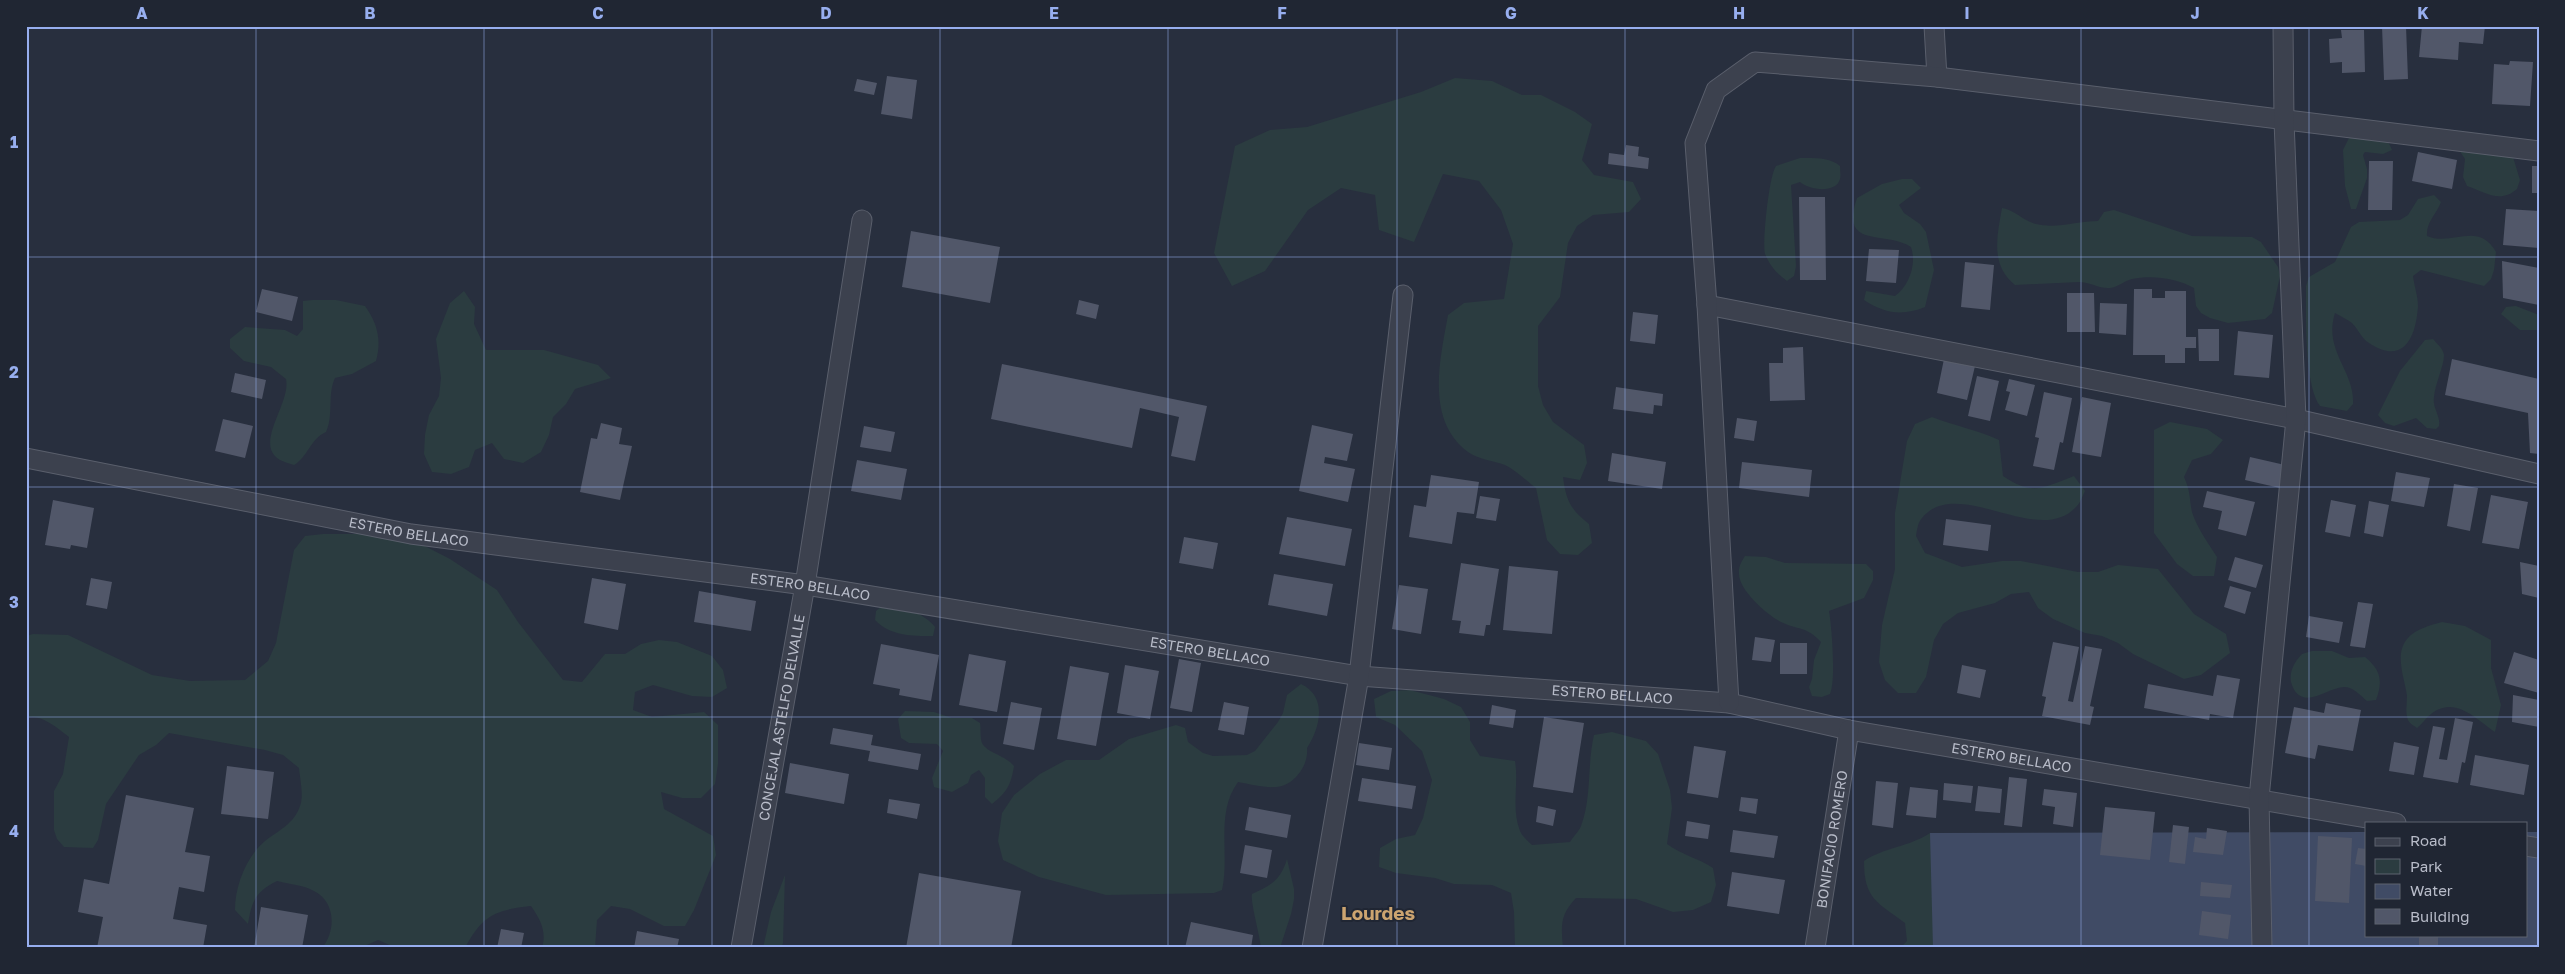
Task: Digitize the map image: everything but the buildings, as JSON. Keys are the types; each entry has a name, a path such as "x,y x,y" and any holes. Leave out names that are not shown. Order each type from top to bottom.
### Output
{"street":[{"path":"1934,26 1937,77"},
{"path":"2262,948 2259,798 2296,419 2284,120 2283,26"},
{"path":"1729,703 1707,305 1695,143 1716,90 1755,62 1937,77 2539,151"},
{"name":"CONCEJAL ASTELFO DELVALLE","path":"741,948 805,585 862,220"},
{"path":"1312,948 1359,676 1403,295"},
{"path":"1707,305 2296,419 2539,474"},
{"name":"ESTERO BELLACO","path":"26,458 411,534 805,585 1359,676 1729,703 1849,730 2259,798 2391,822"},
{"name":"BONIFACIO ROMERO","path":"1815,948 1849,730"}],"green space":[{"path":"1455,78 1492,81 1522,95 1541,95 1575,112 1592,124 1582,160 1594,175 1633,182 1641,199 1629,212 1593,215 1577,226 1568,243 1560,297 1538,326 1538,386 1543,405 1553,422 1584,445 1587,463 1580,480 1563,477 1566,492 1573,509 1589,524 1592,543 1578,555 1560,554 1547,540 1536,488 1509,467 1468,452 1454,439 1446,423 1441,406 1439,370 1448,315 1464,303 1504,299 1513,244 1501,210 1479,181 1443,174 1414,242 1379,230 1375,195 1341,188 1308,210 1265,271 1232,286 1214,253 1235,146 1270,130 1307,127 1421,92"},
{"path":"2352,132 2386,137 2392,150 2383,154 2365,152 2363,155 2367,169 2367,178 2356,209 2351,209 2345,186 2343,150"},
{"path":"2457,147 2513,157 2520,180 2517,189 2505,196 2498,196 2486,194 2467,186 2463,177 2465,159"},
{"path":"1800,158 1821,159 1836,163 1840,166 1840,177 1838,184 1828,189 1816,189 1800,182 1791,185 1796,266 1794,276 1787,281 1780,276 1769,262 1765,254 1764,237 1773,172 1776,166"},
{"path":"1902,179 1912,179 1921,188 1899,205 1904,213 1920,224 1926,232 1934,270 1925,307 1909,312 1894,312 1879,308 1864,300 1866,291 1895,296 1900,292 1908,281 1912,267 1913,254 1911,247 1900,242 1868,236 1859,232 1854,225 1853,214 1857,198 1882,184"},
{"path":"2434,195 2441,202 2430,223 2427,236 2436,239 2446,239 2473,236 2489,243 2496,252 2491,279 2484,286 2421,270 2413,276 2418,302 2417,317 2411,337 2406,345 2399,350 2381,349 2369,343 2352,323 2335,313 2332,326 2333,339 2349,381 2353,404 2347,411 2320,406 2311,382 2307,349 2306,286 2309,277 2335,262 2351,227 2359,222 2400,220 2408,215 2418,199"},
{"path":"2002,208 2031,223 2044,225 2098,221 2104,212 2114,210 2192,236 2252,237 2261,242 2278,267 2280,276 2272,313 2265,319 2228,323 2210,318 2201,313 2196,306 2194,288 2164,278 2132,279 2110,288 2079,282 2015,285 2002,268 1997,250"},
{"path":"464,291 475,307 474,324 486,350 544,350 598,365 611,378 575,389 566,404 553,417 549,435 541,452 523,463 504,459 492,443 475,450 469,467 451,474 432,472 424,454 429,415 439,396 441,378 436,339 450,303"},
{"path":"336,300 365,306 373,319 377,332 378,353 376,361 352,374 335,378 331,391 330,419 326,432 316,439 299,462 294,465 276,457 271,450 270,441 284,398 286,379 271,367 244,361 230,348 230,339 245,327 285,330 297,336 303,329 303,301"},
{"path":"2516,306 2539,315 2539,330 2520,330 2501,314 2506,307"},
{"path":"2433,339 2444,355 2434,397 2439,426 2436,429 2427,428 2416,418 2394,426 2385,423 2378,415 2400,371 2425,340"},
{"path":"1932,417 1999,440 2003,476 2013,482 2030,488 2038,488 2046,487 2074,476 2085,491 2075,508 2059,518 2040,520 2019,517 1976,506 1955,504 1937,507 1922,518 1918,526 1916,536 1925,553 1962,567 2002,561 2021,561 2078,572 2098,572 2118,565 2158,569 2194,614 2226,634 2230,653 2201,675 2184,679 2133,654 2118,643 2102,636 2085,633 2053,619 2038,608 2029,592 2011,594 1995,603 1958,613 1943,624 1934,640 1926,677 1916,693 1898,693 1885,680 1879,662 1882,625 1895,569 1895,513 1907,441 1915,424"},
{"path":"2170,422 2207,429 2223,440 2211,454 2192,460 2184,477 2189,491 2194,518 2217,557 2214,576 2193,576 2177,564 2154,533 2154,430"},
{"path":"323,534 381,534 417,542 450,559 497,590 518,622 563,680 582,682 605,654 625,654 641,644 659,640 677,642 712,656 723,670 727,688 712,697 692,696 653,685 635,692 633,710 652,717 704,712 718,725 718,764 715,784 701,798 682,798 661,792 664,809 713,836 716,855 694,910 685,926 664,926 630,909 611,906 597,920 595,948 542,948 544,936 542,926 531,906 507,910 490,916 477,928 465,948 397,948 378,940 360,948 322,948 330,933 332,917 327,902 310,889 277,881 259,893 253,903 248,924 235,910 239,882 252,855 258,848 294,818 302,797 299,768 283,755 265,750 169,733 156,745 139,755 106,804 98,840 93,848 64,847 57,839 54,830 54,791 63,774 69,737 44,720 26,717 26,636 33,634 68,635 152,675 190,681 245,680 268,661 276,643 294,550 305,536"},
{"path":"1745,556 1766,557 1785,563 1866,564 1873,571 1873,580 1864,598 1829,611 1833,666 1830,694 1822,697 1812,696 1809,687 1814,660 1821,642 1811,633 1775,619 1755,601 1740,580 1740,564"},
{"path":"884,604 905,608 919,614 935,627 933,636 902,634 887,629 875,620 876,611"},
{"path":"2442,622 2465,626 2491,640 2491,668 2501,705 2495,732 2473,716 2457,708 2448,707 2440,709 2431,714 2417,728 2408,720 2406,711 2407,696 2401,667 2403,645 2414,633"},
{"path":"2312,651 2332,651 2349,658 2365,657 2379,676 2380,681 2376,700 2367,701 2347,687 2337,688 2308,698 2301,696 2295,691 2291,682 2292,670 2302,654"},
{"path":"1301,684 1310,690 1315,697 1319,713 1312,740 1307,748 1306,761 1299,774 1283,786 1267,787 1238,782 1231,794 1227,807 1222,890 1214,893 1106,895 1039,877 1003,860 998,841 1002,813 1014,795 1040,774 1066,760 1099,760 1129,739 1176,725 1185,728 1188,742 1203,753 1213,756 1247,755 1255,751 1278,722 1283,713 1287,695"},
{"path":"1410,690 1444,699 1461,707 1470,722 1470,740 1480,756 1515,761 1517,822 1521,833 1532,845 1570,842 1580,828 1587,804 1594,735 1612,732 1646,741 1658,754 1670,790 1672,808 1667,844 1713,868 1716,885 1711,902 1693,910 1673,912 1636,899 1576,898 1564,915 1563,948 1515,948 1514,912 1511,893 1492,885 1454,884 1435,878 1396,873 1379,867 1380,848 1396,839 1415,835 1423,818 1432,780 1422,751 1395,725 1376,717 1374,699 1391,691"},
{"path":"905,711 934,712 952,718 972,718 980,723 981,741 984,746 1014,766 1010,783 1005,792 992,804 985,797 985,778 979,770 971,775 968,783 952,792 934,787 932,778 943,751 937,744 909,743 901,738 898,719"},
{"path":"1930,833 1960,857 2006,948 1900,948 1907,941 1905,923 1880,904 1870,892 1866,884 1864,861"},
{"path":"1287,859 1294,889 1291,914 1280,948 1261,948 1252,904 1252,894 1264,888 1278,877"},
{"path":"785,875 783,943 781,948 763,948 771,912"}],"water":[{"path":"2365,832 2365,936 2528,936 2528,832 2539,832 2539,948 1933,948 1930,833"}],"district":[{"name":"Lourdes","path":"1378,913"}]}
